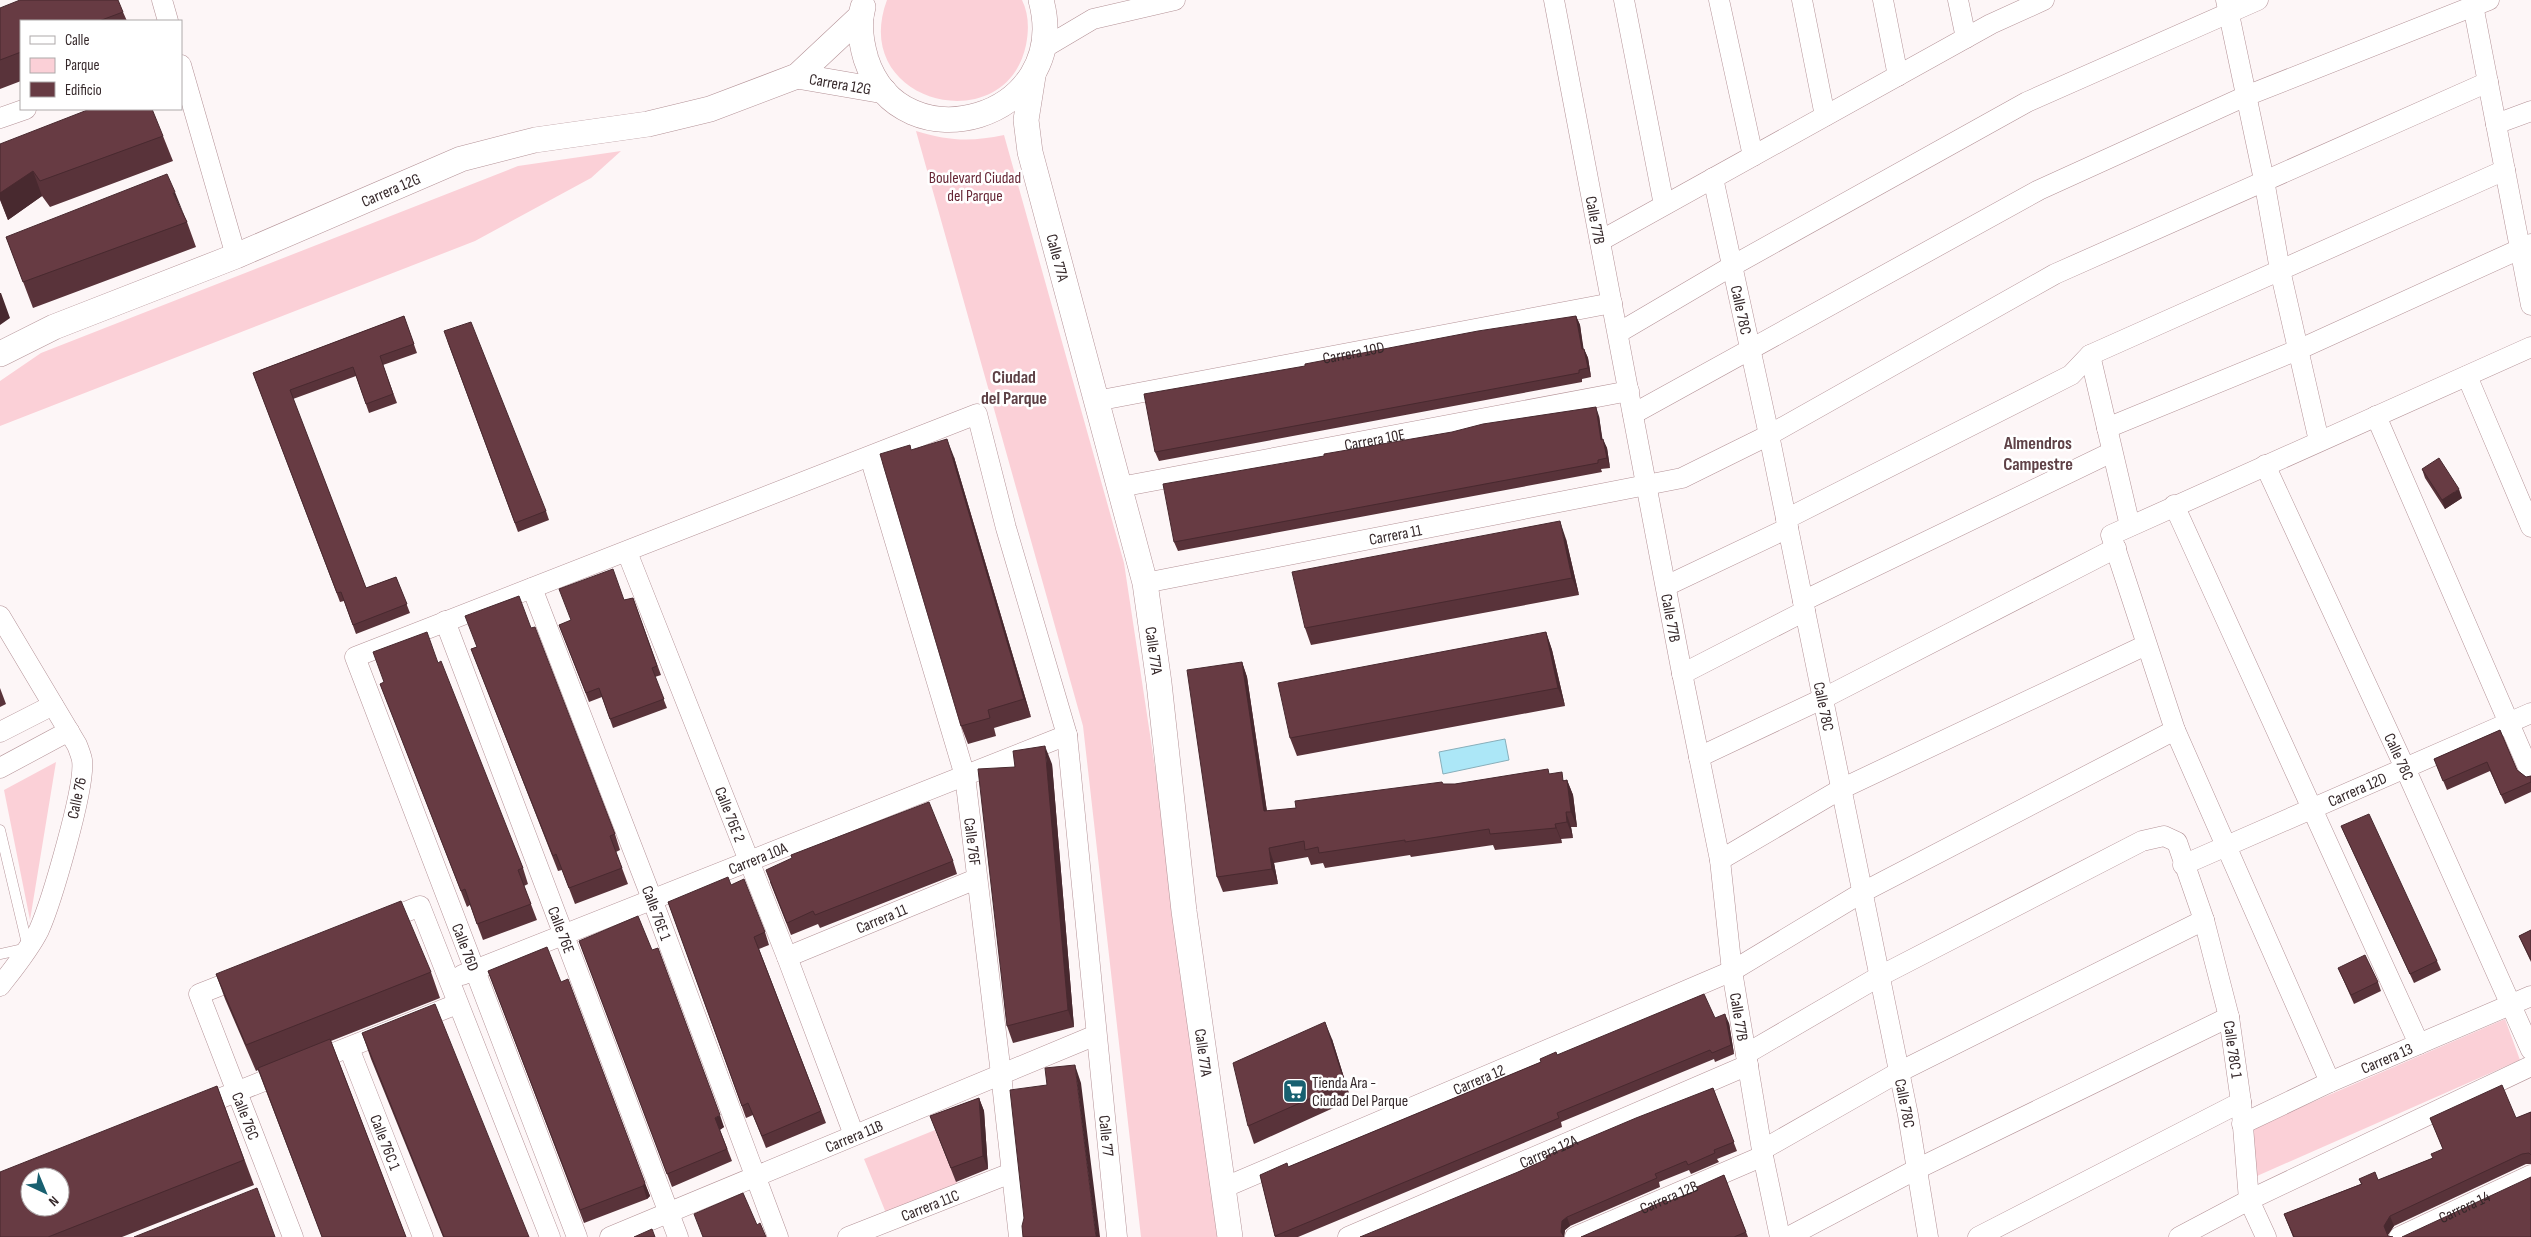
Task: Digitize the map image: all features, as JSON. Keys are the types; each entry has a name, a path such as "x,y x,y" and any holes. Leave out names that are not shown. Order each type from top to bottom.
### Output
{"street":[{"path":"162,0 168,20"},
{"path":"863,8 861,43 869,69 884,91 906,108 933,119 962,120 990,113 1014,97 1033,76 1044,48 1046,18 1041,0"},
{"path":"1044,48 1093,19 1174,0"},
{"name":"Calle 77B","path":"1554,0 1682,674 1720,860 1732,971 1763,1153 1780,1237"},
{"path":"1624,0 1664,206"},
{"path":"1719,0 1753,156"},
{"path":"1802,0 1825,116"},
{"path":"1882,0 1898,76"},
{"path":"1958,0 1966,38"},
{"path":"1600,241 1966,38 2044,0"},
{"path":"1618,333 1732,266 2027,102 2228,6 2258,0"},
{"path":"1633,414 2039,190 2246,96 2478,2 2488,82 2505,170 2526,247 2531,305"},
{"path":"2228,6 2264,180 2280,270 2300,349 2319,441"},
{"name":"Carrera 12G","path":"0,354 54,327 236,256 461,160 535,140 648,124 710,109 797,76 863,8"},
{"path":"182,68 236,256"},
{"name":"Carrera 12G","path":"797,76 884,91"},
{"name":"Calle 77A","path":"1033,76 1026,120 1030,152 1145,583 1159,683 1184,911 1230,1237"},
{"name":"Carrera 11","path":"1145,583 1682,478 1769,435 2055,274 2488,82"},
{"path":"0,118 23,110"},
{"path":"2496,124 2531,111"},
{"path":"1666,586 2070,375 2090,355 2505,170"},
{"name":"Calle 78C","path":"1713,178 1769,435 1880,976 1928,1237"},
{"path":"2107,428 2300,349 2526,247"},
{"name":"Carrera 10D","path":"1096,402 1612,302"},
{"path":"2330,1082 2175,730 2112,535 2174,505 2531,347"},
{"path":"2090,355 2130,526"},
{"path":"2467,376 2531,527"},
{"name":"Carrera 10E","path":"1120,487 1629,391"},
{"name":"Calle 77","path":"870,457 976,414 1006,528 1067,735 1117,1237"},
{"path":"2376,416 2531,774"},
{"path":"1682,674 1804,606 2112,452"},
{"path":"445,621 870,457"},
{"name":"Calle 76F","path":"870,457 965,776 1001,1074 1018,1237"},
{"name":"Calle 78C","path":"2266,465 2405,768 2531,1050"},
{"path":"2174,505 2310,809 2419,1044"},
{"path":"1699,756 1822,699 2116,548"},
{"name":"Calle 76E 2","path":"627,552 787,957 854,1135"},
{"name":"Calle 76E 1","path":"532,588 652,899 778,1237"},
{"name":"Calle 76","path":"0,616 69,731 82,761 78,793 51,897 38,930 28,948 0,986"},
{"name":"Calle 76D","path":"445,621 355,657 577,1237"},
{"name":"Calle 76E","path":"445,621 678,1237"},
{"path":"1720,860 1841,789 2146,645"},
{"path":"0,732 53,705"},
{"name":"Carrera 12D","path":"2183,865 2531,712"},
{"name":"Carrera 12","path":"1223,1188 1732,971 1862,892 2175,730"},
{"path":"0,768 69,731"},
{"name":"Carrera 10A","path":"447,980 1067,735"},
{"name":"Calle 78C 1","path":"1880,976 2142,841 2164,836 2176,842 2204,920 2230,1017 2241,1102 2249,1200 2266,1237"},
{"name":"Carrera 11","path":"787,957 976,879"},
{"name":"Calle 76D","path":"365,928 420,906 447,980 550,1237"},
{"name":"Carrera 12B","path":"1575,1237 1763,1153 1899,1072 2204,920"},
{"name":"Calle 76C","path":"263,968 199,994 237,1093 267,1196 293,1237"},
{"name":"Carrera 12A","path":"1348,1237 1747,1060 1880,976"},
{"name":"Carrera 13","path":"2242,1124 2330,1082 2531,996"},
{"path":"182,1113 237,1093 457,1004"},
{"path":"1788,1237 1917,1169 2230,1017"},
{"name":"Carrera 11B","path":"610,1237 1096,1035"},
{"name":"Calle 76C 1","path":"349,1048 423,1237"},
{"path":"2179,1237 2249,1200 2531,1066"},
{"path":"1978,1237 2241,1102"},
{"name":"Carrera 11C","path":"848,1237 1010,1173"},
{"name":"Carrera 14","path":"2399,1237 2531,1175"}],"lane":[{"path":"0,830 28,948 0,954"}],"green space":[{"path":"887,0 1022,0 1027,16 1027,39 1013,75 990,94 963,101 934,98 909,86 889,65 881,36"},
{"name":"Boulevard Ciudad del Parque","path":"916,131 950,139 981,139 1004,135 1124,563 1222,1237 1141,1237 1083,726"},
{"path":"621,151 591,178 475,241 0,426 0,381 41,353 518,166"},
{"path":"56,762 30,920 4,790"},
{"path":"2505,1019 2520,1060 2257,1176 2250,1129"},
{"path":"935,1130 957,1183 886,1213 864,1159"}],"water":[{"path":"1505,739 1509,760 1443,774 1439,752"}],"building":[{"path":"20,0 118,0 123,12 102,20 20,20 20,52 0,60 0,8"},
{"path":"87,110 152,110 163,136 40,181 33,171 0,193 0,144"},
{"path":"167,174 175,192 173,193 187,222 23,282 6,237"},
{"path":"404,316 414,344 380,356 393,394 366,404 353,367 290,390 366,588 396,577 407,604 353,625 341,592 337,593 253,373"},
{"path":"1576,316 1582,349 1584,349 1588,368 1579,370 1579,373 1155,452 1144,394 1305,366 1305,364 1478,331"},
{"path":"471,322 546,511 515,523 444,331"},
{"path":"1596,407 1601,440 1603,439 1607,458 1598,460 1598,463 1174,542 1163,484 1452,432 1483,424"},
{"path":"947,439 1024,699 988,710 990,718 961,726 880,454 910,445 911,450"},
{"path":"2439,458 2459,489 2442,500 2422,469"},
{"path":"1560,521 1572,578 1305,628 1292,572"},
{"path":"613,569 624,600 633,598 657,666 652,668 664,699 610,719 599,688 586,693 559,625 571,620 559,589"},
{"path":"519,596 531,628 535,627 615,834 610,836 622,868 569,888 556,854 553,856 471,649 477,647 465,616"},
{"path":"427,632 438,663 441,661 523,868 518,870 531,904 477,924 465,889 461,891 380,684 384,682 373,652"},
{"path":"1546,632 1558,688 1290,738 1278,683"},
{"path":"1242,662 1264,811 1296,808 1295,801 1442,782 1443,784 1455,784 1548,769 1549,774 1562,772 1563,781 1567,780 1571,812 1566,812 1567,822 1555,824 1556,828 1490,834 1489,829 1319,853 1318,847 1305,850 1304,841 1269,848 1272,869 1217,877 1187,670"},
{"path":"2500,730 2517,770 2526,777 2531,776 2531,782 2501,795 2487,762 2443,781 2434,759"},
{"path":"1045,746 1068,1010 1007,1026 978,769 1015,767 1013,751"},
{"path":"929,802 953,861 815,915 813,911 787,923 766,870 792,858 791,855"},
{"path":"2369,814 2437,961 2410,974 2341,826"},
{"path":"728,877 731,885 744,879 765,932 754,937 821,1111 762,1136 748,1103 742,1106 668,902"},
{"path":"401,901 431,972 246,1045 216,974"},
{"path":"638,916 652,950 658,948 720,1115 715,1118 727,1149 667,1174 579,941"},
{"path":"2531,930 2531,960 2519,936"},
{"path":"547,947 561,982 568,979 645,1183 643,1186 580,1210 488,971"},
{"path":"2365,955 2378,982 2351,995 2338,968"},
{"path":"1704,994 1715,1018 1725,1014 1731,1045 1712,1053 1710,1050 1557,1113 1559,1118 1275,1236 1260,1175 1287,1163 1288,1167 1541,1062 1540,1059 1556,1052 1557,1055"},
{"path":"435,1004 529,1237 444,1237 362,1033"},
{"name":"Tienda Ara - Ciudad Del Parque","path":"1325,1022 1345,1083 1248,1126 1233,1063"},
{"path":"330,1039 406,1237 322,1237 258,1068"},
{"path":"1075,1065 1096,1237 1023,1237 1022,1226 1024,1218 1010,1090 1047,1085 1045,1068"},
{"path":"2502,1085 2516,1118 2531,1112 2531,1155 2529,1153 2522,1154 2390,1216 2384,1226 2388,1236 2393,1237 2294,1237 2284,1214 2362,1184 2359,1179 2375,1172 2378,1180 2433,1158 2431,1154 2443,1149 2430,1118"},
{"path":"217,1086 244,1160 48,1237 0,1237 0,1172"},
{"path":"1713,1088 1734,1142 1714,1150 1715,1153 1688,1165 1686,1161 1655,1174 1657,1178 1567,1217 1562,1221 1561,1232 1564,1237 1360,1237 1518,1172 1547,1159 1546,1156 1636,1118"},
{"path":"979,1098 983,1156 951,1168 930,1116"},
{"path":"1724,1175 1746,1232 1734,1237 1581,1237 1666,1200 1667,1202 1698,1190 1697,1187"},
{"path":"2531,1177 2531,1237 2402,1237"},
{"path":"257,1188 275,1237 134,1237"},
{"path":"743,1193 757,1225 760,1223 766,1237 703,1237 694,1214"},
{"path":"652,1229 655,1237 634,1237"}],"place":[{"name":"Tienda Ara - Ciudad Del Parque","path":"1295,1091"}],"district":[{"name":"Ciudad del Parque","path":"1014,387"},
{"name":"Almendros Campestre","path":"2038,453"}]}
